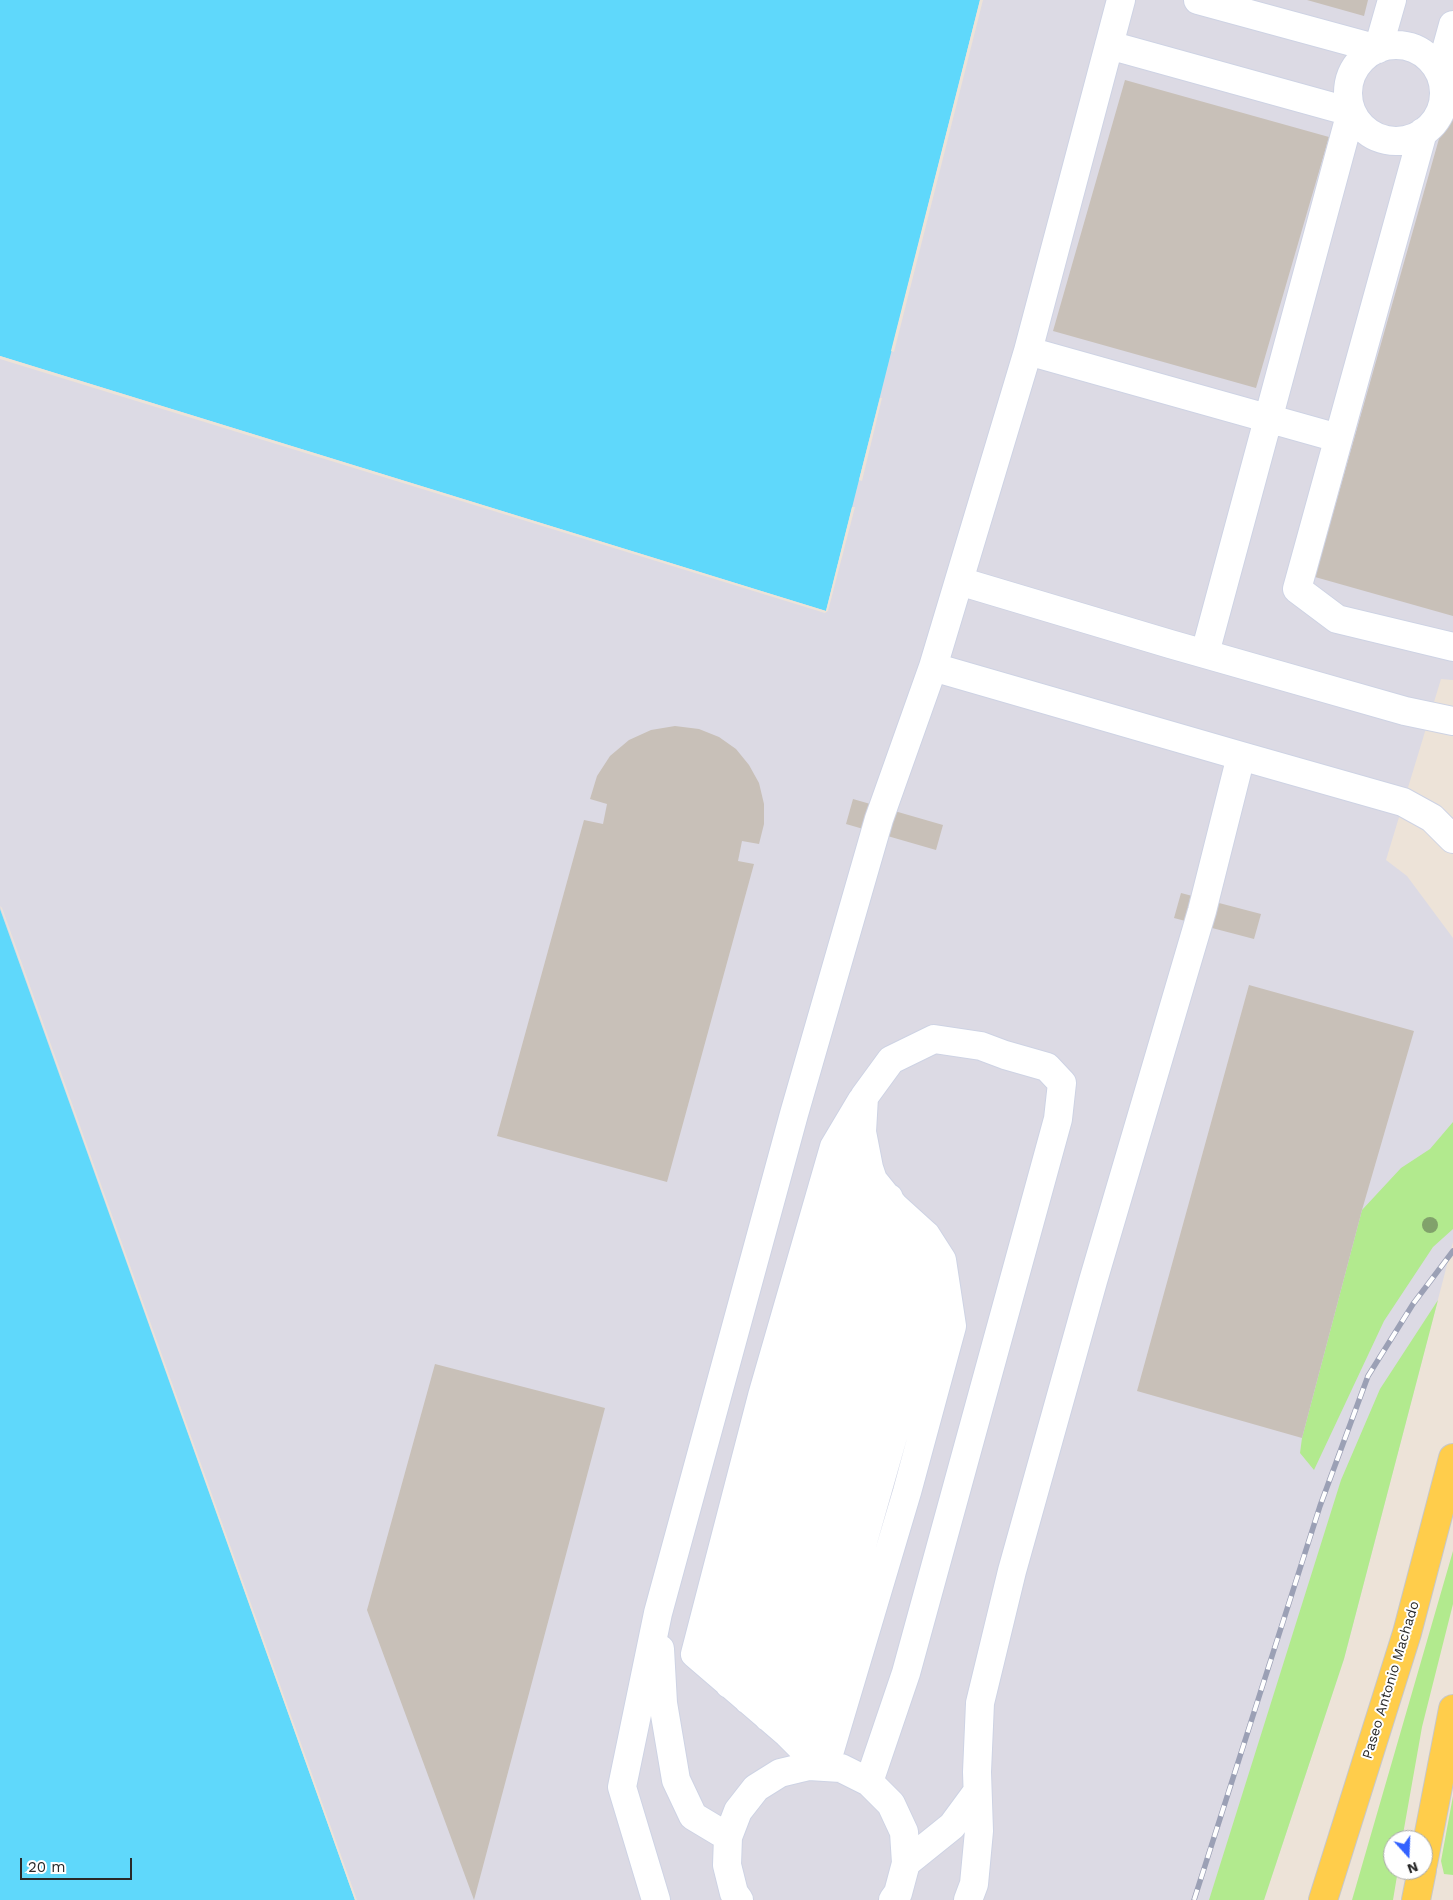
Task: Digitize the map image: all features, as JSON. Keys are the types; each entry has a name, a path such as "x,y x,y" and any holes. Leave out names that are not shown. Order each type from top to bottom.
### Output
{"main road":[{"name":"Paseo Antonio Machado","path":"1323,1900 1407,1633 1453,1458"},
{"path":"1430,1830 1453,1710"},
{"path":"1416,1900 1420,1880"}],"lane":[{"path":"656,1900 622,1787 658,1613 794,1114 879,819 933,666 1028,351 1121,0"},
{"path":"1198,0 1378,48"},
{"path":"1378,48 1392,0"},
{"path":"1440,72 1453,25"},
{"path":"1109,45 1351,112"},
{"path":"1385,45 1402,45 1418,49 1432,60 1440,72 1447,112 1418,136 1402,142 1383,140 1370,135 1358,125 1351,112 1347,96 1349,79 1357,64 1369,52 1385,45"},
{"path":"1205,653 1351,112"},
{"path":"1423,132 1297,589 1337,619 1453,647"},
{"path":"1028,351 1338,438"},
{"path":"959,581 1406,710 1453,721"},
{"path":"933,666 1403,802 1432,818 1453,839"},
{"path":"968,1900 974,1884 979,1831 977,1792 980,1703 1012,1571 1093,1281 1202,911 1241,756"},
{"path":"869,1782 906,1673 1046,1166 1058,1119 1062,1083 1047,1067 980,1046 934,1039 891,1060 864,1097 834,1147 762,1396 695,1654 774,1723 841,1768 869,1782 891,1804 904,1832 908,1900"},
{"path":"736,1898 726,1866 728,1837 738,1811 756,1788 780,1773 809,1766 774,1723 862,1137 864,1097"},
{"path":"774,1723 907,1492 952,1326 943,1261 916,1227 894,1206 881,1189 862,1137"},
{"path":"774,1723 881,1189"},
{"path":"774,1723 916,1227"},
{"path":"658,1613 663,1703 676,1780 693,1816 728,1837"},
{"path":"893,1900 898,1893 905,1868 952,1826 977,1792"}],"shaded area":[{"path":"980,0 1453,0 1453,680 1441,679 1386,860 1407,876 1453,938 1453,1242 1344,1659 1264,1900 355,1900 0,909 0,356 826,611"}],"green space":[{"path":"1453,1122 1453,1229 1433,1247 1384,1321 1314,1470 1300,1453 1302,1438 1362,1210 1401,1168 1430,1149"},
{"path":"1438,1300 1344,1659 1264,1900 1209,1900 1341,1480 1380,1389"},
{"path":"1453,1551 1453,1604 1422,1727 1404,1830 1383,1830 1383,1880 1396,1880 1393,1900 1352,1900"},
{"path":"1453,1796 1453,1875 1444,1874 1441,1861"}],"water":[{"path":"0,0 980,0 826,611 0,356"},
{"path":"0,909 355,1900 0,1900"}],"pier":[{"path":"980,0 983,0 894,352 891,351"},
{"path":"0,356 826,611 852,507 855,507 828,611 825,613 0,359"},
{"path":"880,398 882,398 862,481 859,480"},
{"path":"0,906 2,908 357,1900 355,1900"}],"building":[{"path":"1307,0 1368,0 1364,16"},
{"path":"1125,80 1329,137 1256,388 1053,331"},
{"path":"1446,114 1453,116 1453,616 1315,577"},
{"path":"675,726 699,729 719,737 736,749 749,765 759,783 764,804 764,824 759,844 742,841 738,861 754,864 667,1182 497,1136 584,820 603,824 607,804 590,799 597,776 610,756 629,740 651,730"},
{"path":"853,799 943,825 936,850 846,824"},
{"path":"1181,893 1261,914 1254,939 1174,918"},
{"path":"1249,985 1414,1031 1362,1210 1302,1438 1137,1391"},
{"path":"435,1364 605,1408 474,1900 367,1610"}],"railway":[{"path":"1194,1900 1320,1506 1368,1376 1413,1304 1453,1251"}]}
